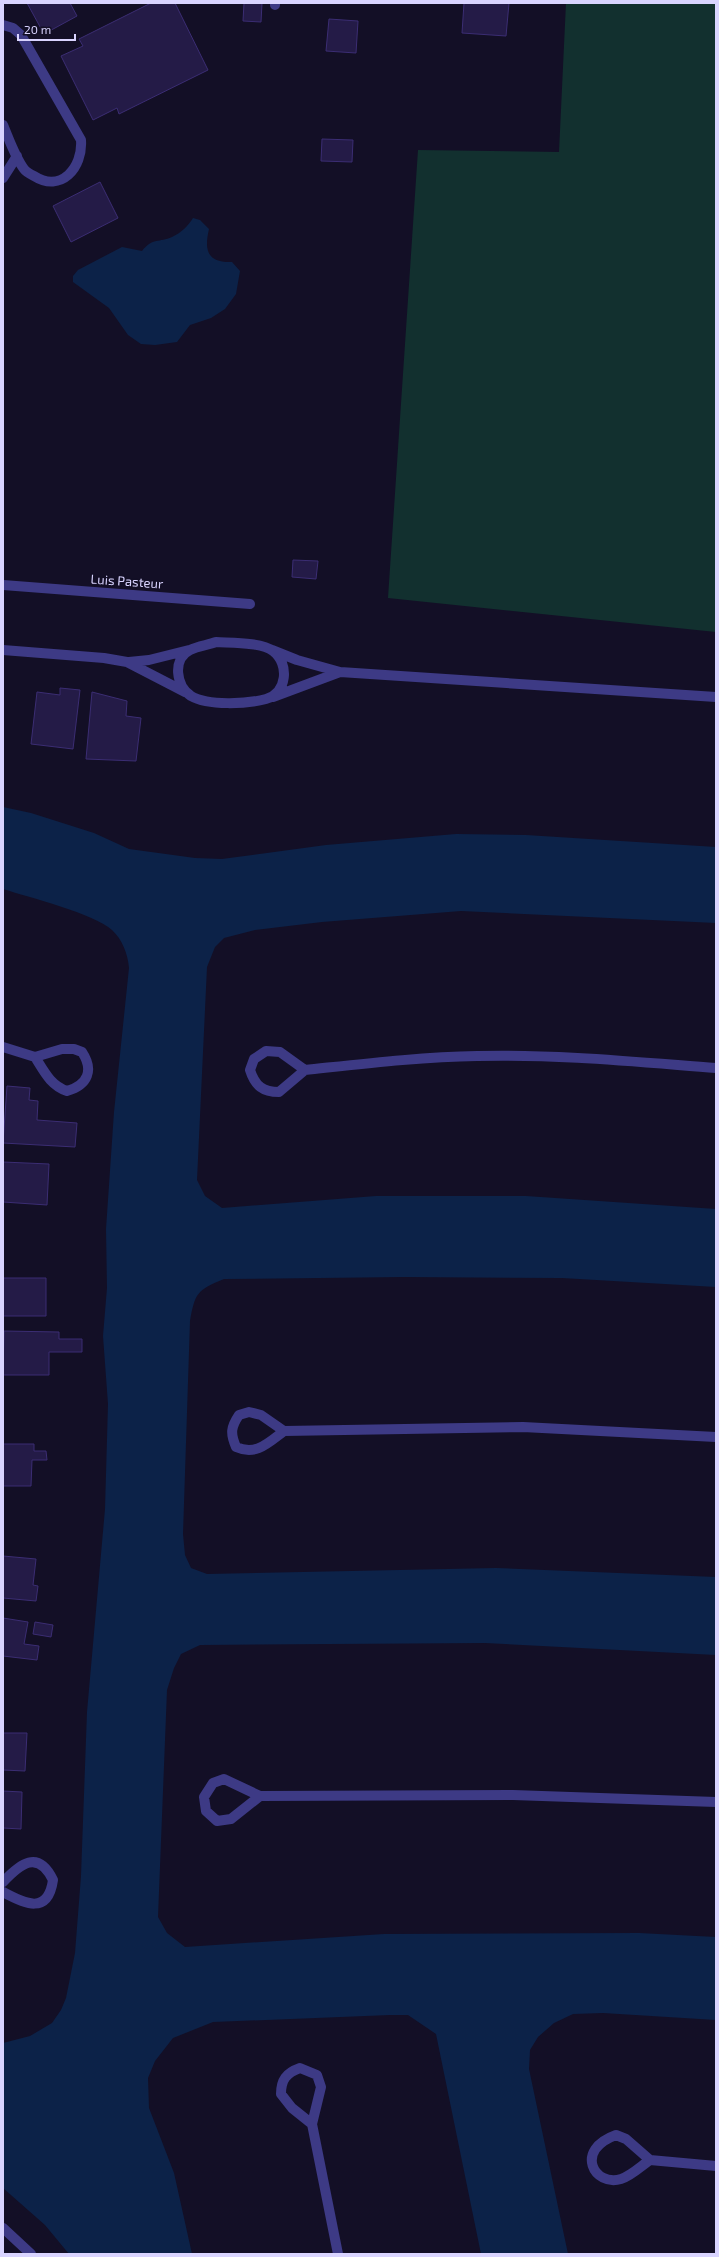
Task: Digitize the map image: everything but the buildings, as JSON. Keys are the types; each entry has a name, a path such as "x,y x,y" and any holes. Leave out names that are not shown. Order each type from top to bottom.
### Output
{"street":[{"path":"3,25 14,28 21,35 81,140 82,152 79,163 69,175 55,182 39,180 24,171 3,125"},
{"path":"3,178 17,156"},
{"name":"Luis Pasteur","path":"3,585 250,604"},
{"path":"3,650 104,658 127,662 149,660 216,642 254,645 272,650 297,660 340,672 716,697"},
{"path":"189,650 181,659 177,672 181,686 191,696"},
{"path":"272,650 282,661 285,673 282,684 273,697"},
{"path":"127,662 191,696 202,700 226,703 258,701 273,697 340,672"},
{"path":"3,1047 35,1056 62,1049 74,1049 82,1052 87,1059 88,1076 76,1089 67,1091 59,1088 50,1080 35,1056"},
{"path":"305,1070 280,1052 266,1051 254,1059 250,1070 258,1087 267,1092 279,1092 305,1070 427,1058 477,1056 577,1058 716,1068"},
{"path":"284,1431 266,1445 256,1450 246,1451 236,1447 232,1436 231,1427 238,1415 250,1412 261,1415 284,1431 523,1427 716,1437"},
{"path":"260,1796 232,1819 217,1821 206,1811 204,1796 213,1783 224,1779 260,1796 513,1795 716,1802"},
{"path":"3,1882 16,1868 26,1863 35,1862 43,1866 53,1880 48,1896 41,1903 32,1904 22,1902 3,1892"},
{"path":"312,2124 292,2108 281,2094 281,2085 286,2075 300,2068 317,2075 321,2087 312,2124 338,2254"},
{"path":"650,2160 622,2179 608,2179 596,2172 591,2160 594,2150 604,2140 616,2135 626,2139 650,2160 716,2166"},
{"path":"3,2228 31,2254"}],"green space":[{"path":"566,3 716,3 716,632 388,598 418,150 559,152"}],"water":[{"path":"193,218 200,220 209,229 207,249 212,258 224,262 232,262 240,271 236,294 225,309 211,318 190,325 177,342 155,345 141,344 128,335 109,308 73,282 73,276 78,270 122,247 142,251 153,242 172,237 184,229"},
{"path":"3,807 31,813 94,833 129,849 195,858 222,859 326,845 456,834 526,835 716,847 716,923 461,911 322,922 255,930 224,938 215,947 207,967 197,1180 205,1196 222,1208 376,1196 526,1196 716,1209 716,1287 562,1278 404,1277 224,1279 208,1286 199,1294 194,1304 190,1321 183,1534 185,1555 191,1568 207,1574 496,1568 716,1577 716,1655 485,1643 200,1645 181,1654 174,1668 167,1690 158,1917 167,1933 185,1947 384,1934 639,1933 716,1937 716,2020 603,2013 573,2014 554,2023 538,2037 530,2050 529,2069 568,2254 481,2254 436,2034 408,2015 213,2022 173,2038 155,2061 148,2078 149,2108 174,2173 192,2254 69,2254 45,2225 3,2188 3,2043 30,2036 52,2023 61,2010 66,1998 75,1953 81,1876 87,1712 105,1509 108,1404 103,1336 107,1288 106,1229 114,1112 129,968 126,952 122,942 112,930 103,924 77,912 3,889"}]}
